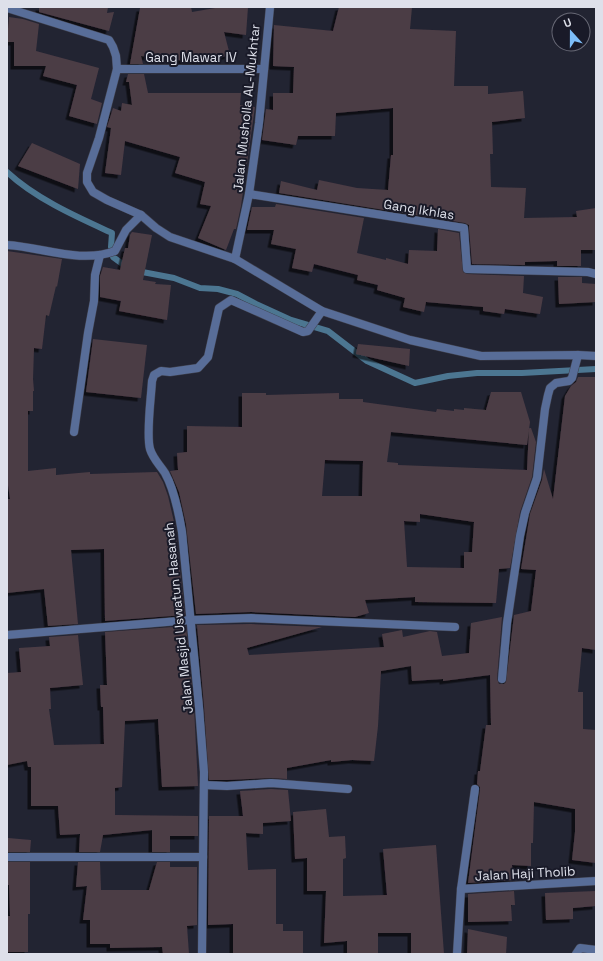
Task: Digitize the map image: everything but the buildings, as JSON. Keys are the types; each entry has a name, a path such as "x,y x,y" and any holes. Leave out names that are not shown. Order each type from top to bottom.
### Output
{"street":[{"name":"Jalan Musholla AL-Mukhtar","path":"234,259 250,194 259,123 270,7"},
{"path":"7,8 109,40 114,46 117,69 99,138 87,173 87,182 93,192 107,200 141,214 156,228 170,237 234,259 322,311 410,340 481,356 596,356"},
{"name":"Gang Mawar IV","path":"117,69 264,69"},
{"name":"Gang Ikhlas","path":"250,194 464,228 467,269 588,272 596,274"},
{"path":"74,432 94,301 95,275 108,253 141,214"},
{"path":"7,245 52,253 108,253"},
{"name":"Jalan Masjid Uswatun Hasanah","path":"202,954 204,785 200,714 182,532 179,516 165,473 153,456 150,448 149,436 152,381 154,375 161,371 170,372 198,368 208,357 219,308 231,300 303,332 308,331 322,311"},
{"path":"502,679 507,623 520,536 525,513 537,478 548,395 550,388 556,383 569,381 572,378 578,355"},
{"path":"7,635 191,620 251,618 455,627"},
{"path":"204,785 226,786 271,784 348,789"},
{"name":"Jalan Haji Tholib","path":"475,789 461,889 596,881"},
{"path":"7,857 203,857"},
{"path":"456,954 461,889"},
{"path":"576,954 580,948 596,950"}],"waterway":[{"path":"7,172 18,182 44,199 71,214 112,233 111,247 113,257 128,268"},
{"path":"137,271 174,278 200,288 218,289 237,294 291,320 328,331 367,361 415,383 448,376 477,373 522,373 596,369"}]}
